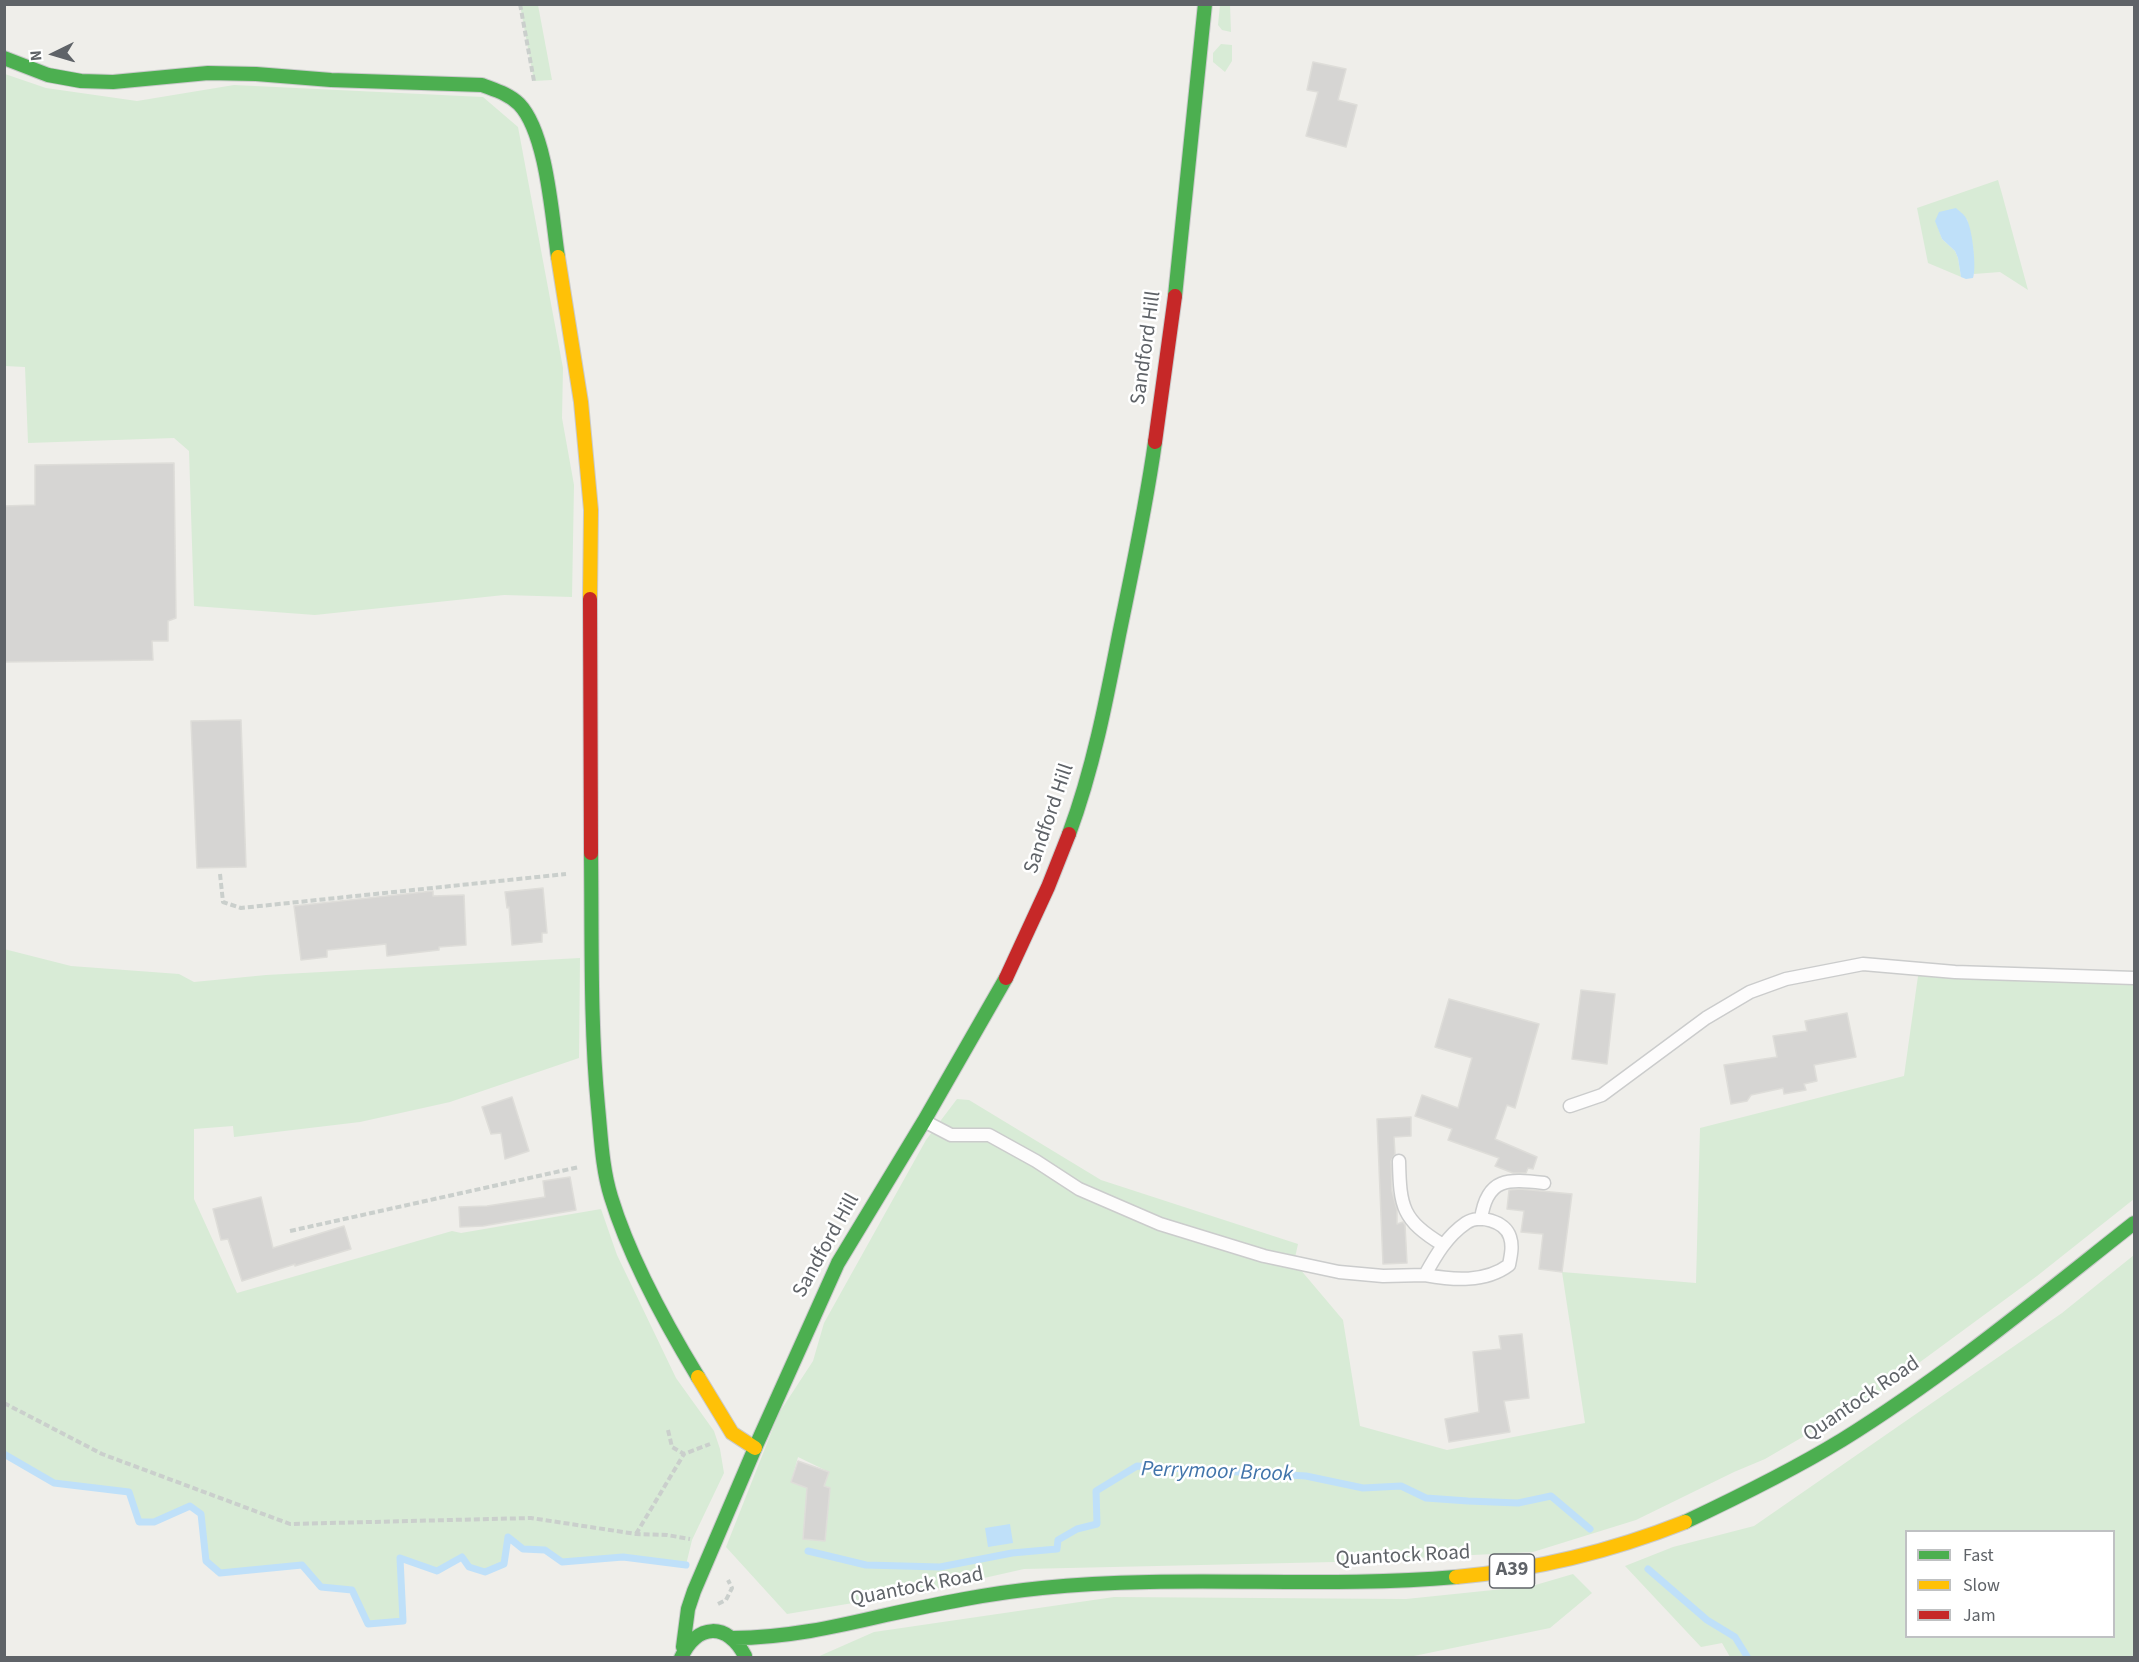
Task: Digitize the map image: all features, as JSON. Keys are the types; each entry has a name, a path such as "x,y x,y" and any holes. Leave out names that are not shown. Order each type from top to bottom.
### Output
{"main road":[{"name":"Sandford Hill","path":"682,1652 688,1609 694,1592 837,1263 924,1121 1000,990 1048,887 1081,801 1099,736 1147,498 1177,283 1204,4"},
{"path":"4,58 48,75 81,81 134,81 208,74 244,74 331,80 482,85 503,91 518,101 531,117 542,155 579,390 591,510 589,671 594,1069 603,1162 611,1196 640,1268 680,1347 732,1432 755,1448"},
{"name":"Quantock Road","path":"730,1635 752,1638 795,1633 954,1601 1043,1588 1157,1581 1393,1581 1452,1577 1533,1567 1596,1553 1674,1526 1709,1511 1810,1460 1877,1417 1973,1349 2134,1223"},
{"path":"703,1573 707,1594"},
{"path":"715,1614 743,1648 746,1658"},
{"name":"A39","path":"682,1652 701,1633 711,1631 730,1635"},
{"name":"Quantock Road","path":"769,1652 795,1633"}],"lane":[{"path":"1570,1106 1602,1095 1706,1018 1740,998 1768,985 1795,977 1863,964 1955,972 2134,978"},
{"path":"924,1121 951,1135 989,1135 1036,1161 1079,1189 1150,1220 1264,1256 1339,1272 1383,1276 1425,1275 1449,1279 1475,1278 1498,1273 1509,1265 1512,1249 1510,1234 1500,1223 1480,1219 1468,1221 1443,1245 1425,1275"},
{"path":"1399,1161 1399,1194 1406,1214 1421,1232 1443,1245"},
{"path":"1480,1219 1483,1202 1497,1183 1514,1180 1544,1183"}],"path":[{"path":"520,4 534,81 531,117"},
{"path":"220,873 223,902 241,908 591,872"},
{"path":"290,1231 603,1162"},
{"path":"4,1402 102,1454 290,1524 531,1518 636,1534 667,1535 714,1544"},
{"path":"668,1430 672,1447 684,1454"},
{"path":"636,1534 684,1454 732,1432"}],"green space":[{"path":"520,5 538,5 552,80 534,81"},
{"path":"1220,5 1230,5 1231,32 1222,30 1218,25"},
{"path":"1221,44 1232,45 1232,61 1225,72 1213,62 1213,53"},
{"path":"5,74 46,88 137,101 234,85 483,97 518,127 563,368 562,418 574,485 572,597 504,595 315,615 194,606 189,451 174,438 28,443 25,367 5,366"},
{"path":"1998,180 2028,290 2000,272 1974,274 1973,247 1967,219 1936,221 1942,239 1955,251 1961,277 1928,263 1917,208"},
{"path":"4,949 71,966 179,974 194,982 266,975 580,958 579,1058 450,1102 360,1122 234,1137 233,1126 194,1129 194,1199 237,1293 452,1231 461,1233 601,1209 617,1255 676,1378 714,1431 720,1449 724,1473 692,1540 686,1565 623,1557 562,1562 545,1550 523,1549 509,1537 504,1564 485,1572 469,1567 462,1557 437,1571 401,1558 403,1621 368,1624 352,1590 321,1587 302,1566 220,1573 206,1561 201,1514 190,1506 154,1522 139,1522 129,1492 54,1483 5,1454"},
{"path":"1919,969 2134,978 2134,1199 2037,1276 1878,1393 1765,1459 1636,1520 1533,1552 1334,1562 1024,1569 931,1590 787,1614 726,1547 779,1413 813,1361 824,1323 926,1140 957,1099 969,1100 1101,1180 1298,1244 1294,1262 1343,1320 1360,1426 1447,1450 1585,1423 1562,1272 1696,1283 1700,1128 1904,1076","holes":["798,1457 829,1472 824,1486 830,1489 825,1541 803,1538 807,1488 791,1482"]},
{"path":"2134,1255 2134,1657 1730,1657 1722,1643 1701,1647 1625,1566 1673,1547 1754,1526 2062,1313"},
{"path":"1573,1574 1592,1593 1550,1628 1409,1657 815,1658 874,1632 1114,1597 1406,1599 1532,1586"}],"water":[{"path":"1956,208 1965,217 1970,229 1974,257 1973,278 1961,277 1955,251 1942,239 1935,221 1939,212"},
{"path":"1010,1524 1013,1543 988,1547 985,1528"}],"building":[{"path":"1313,62 1346,69 1338,100 1357,105 1346,147 1306,136 1318,92 1307,90"},
{"path":"174,463 176,618 168,621 168,641 152,641 153,660 4,662 4,506 35,505 35,465"},
{"path":"241,720 246,867 197,868 191,721"},
{"path":"543,888 547,933 542,933 542,942 512,945 509,907 507,908 505,892"},
{"path":"433,891 433,896 464,895 466,945 387,956 386,944 327,950 327,957 301,960 294,906"},
{"path":"1581,990 1615,994 1607,1064 1572,1059"},
{"path":"1449,999 1539,1024 1515,1108 1507,1105 1495,1139 1537,1157 1533,1169 1528,1168 1526,1173 1513,1173 1495,1166 1499,1158 1448,1140 1452,1129 1415,1116 1422,1095 1458,1108 1472,1058 1435,1047"},
{"path":"1847,1013 1856,1057 1814,1065 1817,1081 1804,1084 1806,1090 1784,1094 1783,1088 1751,1095 1747,1101 1731,1104 1724,1065 1777,1057 1773,1036 1807,1031 1805,1021"},
{"path":"512,1097 529,1151 505,1159 501,1133 491,1134 482,1107"},
{"path":"1411,1117 1411,1136 1394,1137 1395,1154 1391,1161 1392,1191 1397,1210 1397,1224 1403,1222 1405,1225 1407,1263 1383,1264 1377,1119"},
{"path":"570,1177 576,1210 483,1226 460,1227 459,1207 487,1206 545,1197 543,1181"},
{"path":"1509,1190 1572,1194 1562,1272 1539,1269 1543,1234 1521,1232 1524,1211 1507,1209"},
{"path":"261,1197 273,1248 344,1226 351,1249 242,1281 228,1239 221,1240 213,1209"},
{"path":"1522,1334 1529,1398 1504,1401 1510,1432 1449,1442 1445,1419 1479,1412 1473,1352 1501,1349 1499,1336"},
{"path":"798,1461 829,1472 824,1486 830,1488 825,1541 803,1539 807,1488 791,1482"}],"waterway":[{"name":"Perrymoor Brook","path":"4,1454 54,1483 129,1492 139,1522 154,1522 190,1506 201,1514 206,1561 220,1573 302,1565 321,1587 352,1590 368,1624 403,1621 400,1558 437,1571 462,1557 469,1567 485,1572 504,1564 508,1537 523,1549 545,1550 562,1562 623,1557 686,1565"},
{"name":"Perrymoor Brook","path":"808,1551 866,1565 940,1567 1012,1553 1057,1549 1058,1540 1077,1529 1097,1524 1096,1491 1137,1466 1306,1476 1363,1488 1401,1486 1426,1498 1518,1503 1551,1496 1590,1529"},
{"name":"Perrymoor Brook","path":"1648,1569 1707,1620 1735,1637 1748,1658"}],"traffic: fast":[{"path":"1175,296 1205,4"},
{"path":"4,58 48,75 81,81 113,82 208,73 482,85 502,93 519,104 536,135 547,177 558,257"},
{"path":"1069,834 1078,810 1104,710 1155,442"},
{"path":"591,853 595,1075 606,1175 619,1220 638,1266 698,1377"},
{"path":"683,1647 688,1609 694,1591 838,1263 924,1121 1006,978"},
{"path":"1685,1522 1745,1493 1842,1440 1918,1390 1991,1336 2134,1223"},
{"path":"733,1638 810,1631 964,1599 1042,1588 1146,1582 1353,1582 1456,1577"},
{"path":"681,1658 687,1646 695,1638 712,1631 721,1632 730,1637 745,1656"}],"traffic: slow":[{"path":"558,257 581,402 591,510 590,599"},
{"path":"698,1377 732,1433 755,1448"},
{"path":"1456,1577 1514,1570 1572,1558 1629,1542 1685,1522"}],"traffic: jam":[{"path":"1155,442 1175,296"},
{"path":"590,599 591,853"},
{"path":"1006,978 1048,887 1069,834"}]}
